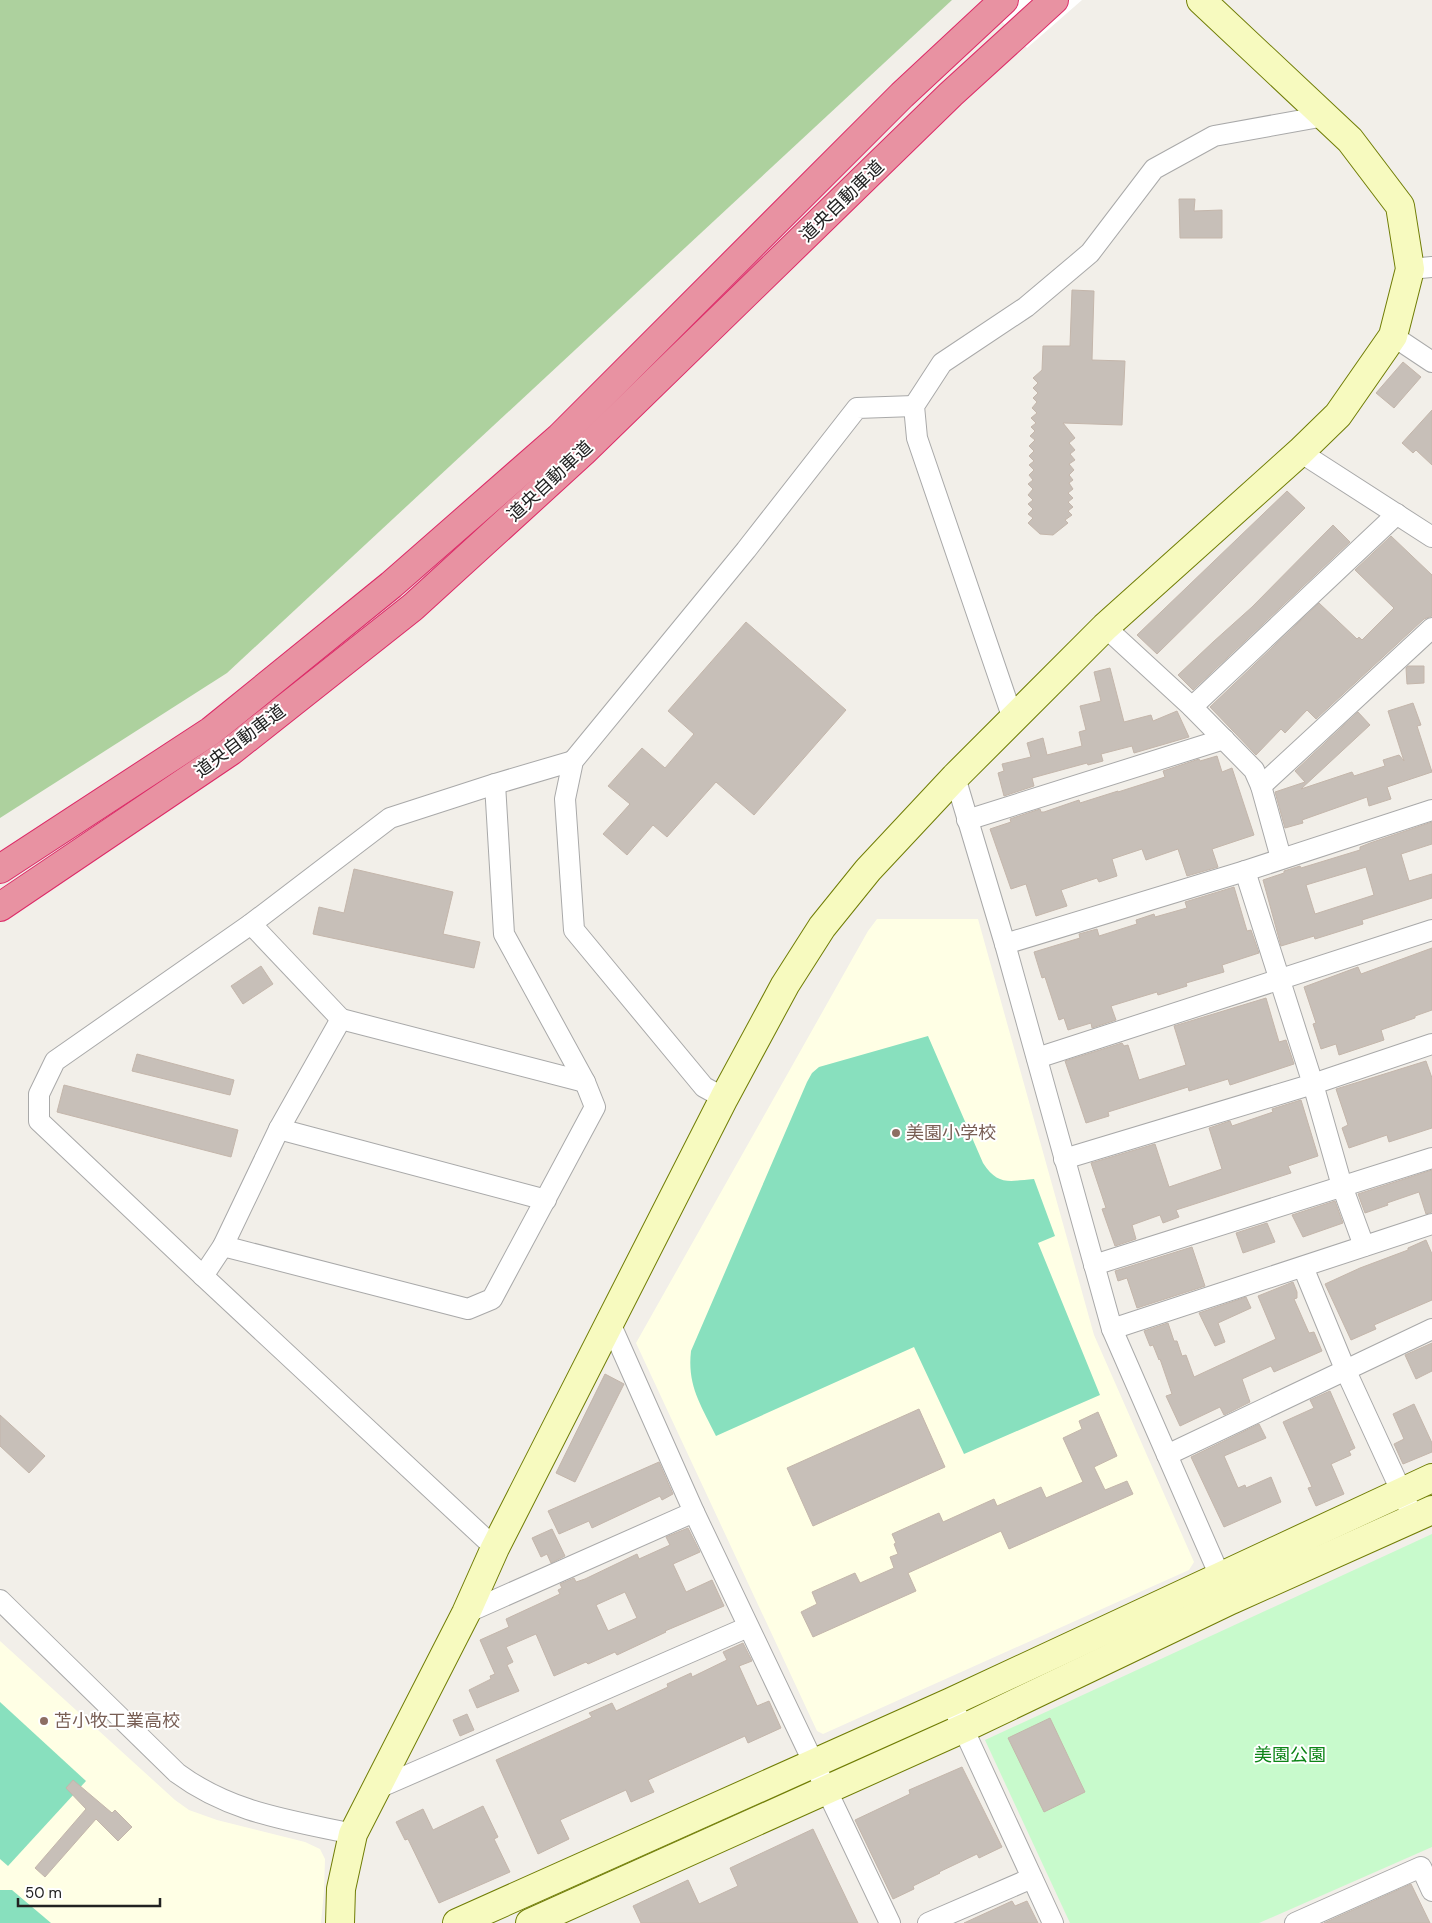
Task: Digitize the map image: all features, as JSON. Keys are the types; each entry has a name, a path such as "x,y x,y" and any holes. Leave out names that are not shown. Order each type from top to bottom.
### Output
{"highway":[{"name":"道央自動車道","path":"0,907 231,751 413,606 583,452 951,94 1054,0"},
{"name":"道央自動車道","path":"0,870 211,731 399,579 560,437 895,102 998,5"}],"street":[{"path":"340,1923 341,1889 353,1834 466,1613 495,1548 724,1098 785,986 822,927 868,870 955,777 1105,627 1338,416 1392,336 1421,268 1400,206 1350,140 1201,0"},
{"path":"1013,719 917,438 914,406 942,363 1026,307 1090,253 1154,169 1214,136 1325,116"},
{"path":"1392,336 1432,362"},
{"path":"724,1098 704,1087 574,930 565,800 573,761 746,550 857,408 914,406"},
{"path":"1300,452 1432,537"},
{"path":"1192,707 1396,514"},
{"path":"1105,627 1192,707 1254,770 1261,786 1281,858"},
{"path":"1261,786 1432,628"},
{"path":"967,820 1224,739"},
{"path":"495,1548 39,1121 39,1094 55,1061 251,924 390,818 573,761"},
{"path":"955,777 1005,944 1112,1329 1225,1588"},
{"path":"223,1246 468,1309 492,1299 595,1107 585,1082 504,934 495,784"},
{"path":"1005,944 1245,871 1432,810"},
{"path":"1245,871 1313,1084 1342,1186 1364,1246"},
{"path":"251,924 341,1019 585,1082"},
{"path":"1036,1058 1432,930"},
{"path":"203,1276 223,1246 279,1129 341,1019"},
{"path":"1064,1160 1313,1084 1432,1044"},
{"path":"279,1129 546,1200"},
{"path":"1094,1265 1432,1158"},
{"path":"1112,1329 1432,1224"},
{"path":"457,1923 951,1702 1225,1588 1423,1514 1401,1494 1345,1369 1303,1267"},
{"path":"610,1323 694,1512 890,1923"},
{"path":"1166,1455 1432,1329"},
{"path":"530,1923 964,1728 1432,1478"},
{"path":"466,1613 694,1512"},
{"path":"0,1600 177,1773 194,1786 242,1809 353,1834"},
{"path":"376,1789 748,1627"},
{"path":"951,1702 1053,1923"},
{"path":"1295,1923 1421,1867 1432,1891"},
{"path":"928,1923 1032,1878"}],"shaded area":[{"name":"美園小学校","path":"877,919 978,919 1094,1335 1194,1562 1189,1570 823,1734 817,1731 636,1343 868,931"},
{"name":"苫小牧工業高校","path":"0,1641 175,1800 189,1810 217,1820 305,1842 320,1849 325,1859 321,1923 0,1923"}],"green space":[{"path":"0,0 952,0 227,673 0,818"},
{"path":"928,1036 983,1163 988,1170 999,1179 1011,1181 1034,1179 1055,1236 1038,1243 1100,1395 964,1454 914,1347 716,1436 700,1405 693,1385 690,1363 691,1351 807,1082 812,1073 819,1067"},
{"name":"美園公園","path":"1432,1534 1432,1847 1259,1923 1070,1923 985,1740"},
{"path":"0,1702 86,1781 8,1866 0,1859"},
{"path":"0,1890 12,1890 51,1923 0,1923"}],"pier":[{"path":"982,0 1082,0 1027,48"}],"building":[{"path":"1179,199 1195,199 1194,211 1222,210 1222,238 1180,238"},
{"path":"1072,290 1094,291 1092,360 1125,361 1122,425 1063,423 1075,438 1069,443 1075,450 1070,454 1075,460 1069,464 1074,470 1069,475 1073,480 1069,483 1073,489 1068,493 1073,498 1068,502 1073,507 1068,511 1072,515 1065,520 1068,523 1053,535 1040,534 1028,523 1033,518 1028,514 1033,509 1028,504 1033,500 1028,495 1033,489 1028,484 1033,480 1029,475 1034,470 1029,465 1034,461 1029,456 1034,451 1029,446 1035,440 1030,436 1035,431 1031,427 1036,423 1031,418 1037,413 1032,408 1037,402 1033,398 1038,393 1033,388 1038,383 1033,378 1042,370 1043,346 1070,346"},
{"path":"1403,362 1421,377 1394,408 1376,393"},
{"path":"1432,410 1432,465 1416,450 1413,453 1402,443"},
{"path":"1287,491 1305,508 1157,654 1137,635"},
{"path":"1333,525 1350,542 1193,690 1178,675 1252,607"},
{"path":"1391,536 1432,575 1432,616 1424,619 1316,719 1307,710 1285,733 1281,729 1256,755 1210,707 1319,603 1357,639 1359,637 1362,640 1394,608 1355,570"},
{"path":"746,622 846,710 754,815 716,782 667,837 653,825 627,855 603,834 630,804 608,786 642,748 665,768 694,734 668,711"},
{"path":"1408,666 1424,666 1424,683 1407,684 1406,668"},
{"path":"1110,668 1124,722 1151,715 1153,721 1177,711 1189,737 1134,753 1132,746 1101,754 1103,761 1088,765 1087,763 1032,778 1034,786 1004,796 998,773 1004,771 1002,764 1031,757 1027,743 1043,738 1047,755 1082,746 1079,732 1086,730 1080,706 1101,701 1094,672"},
{"path":"1413,703 1421,725 1417,726 1432,772 1387,787 1391,799 1369,806 1367,797 1302,820 1303,823 1285,828 1275,792 1305,782 1295,771 1358,712 1370,725 1301,789 1352,772 1354,776 1385,766 1383,760 1399,755 1404,761 1388,711"},
{"path":"1217,756 1222,772 1232,768 1254,835 1212,849 1218,867 1187,876 1178,849 1146,860 1142,849 1112,859 1117,876 1099,882 1097,878 1061,890 1067,906 1036,916 1026,884 1011,889 990,829 1011,822 1010,819 1040,809 1041,812 1044,812 1079,800 1080,803 1165,777 1163,771 1199,759 1200,761"},
{"path":"1432,822 1432,844 1401,854 1409,881 1432,874 1432,898 1362,920 1363,924 1315,939 1314,936 1281,946 1263,880 1300,866 1301,868 1360,850 1360,847","holes":["1366,867 1374,895 1315,914 1306,885"]},
{"path":"354,869 453,892 443,934 480,942 474,968 313,934 319,907 344,913"},
{"path":"1234,887 1247,931 1251,930 1259,953 1222,965 1224,972 1186,983 1187,986 1158,995 1157,992 1111,1006 1116,1020 1092,1028 1091,1023 1068,1030 1064,1018 1059,1020 1045,977 1042,978 1034,952 1080,938 1079,934 1097,929 1099,936 1137,924 1136,920 1154,914 1155,917 1187,908 1185,902"},
{"path":"1432,948 1432,1010 1381,1030 1384,1040 1339,1055 1336,1044 1321,1049 1313,1024 1316,1023 1304,987 1358,967 1361,974"},
{"path":"261,966 273,984 243,1004 231,986"},
{"path":"1266,998 1279,1042 1286,1040 1294,1064 1230,1085 1228,1079 1189,1091 1188,1087 1108,1112 1109,1116 1086,1123 1065,1061 1122,1043 1124,1046 1128,1045 1139,1080 1186,1065 1174,1026"},
{"path":"137,1054 234,1080 230,1095 132,1071"},
{"path":"1426,1061 1432,1078 1432,1128 1389,1142 1387,1135 1349,1148 1342,1128 1348,1125 1336,1089"},
{"path":"64,1085 238,1130 231,1157 57,1112"},
{"path":"1301,1100 1318,1156 1288,1166 1291,1173 1176,1210 1179,1217 1163,1223 1160,1215 1132,1225 1136,1239 1115,1246 1102,1209 1106,1208 1091,1163 1155,1144 1169,1187 1222,1169 1209,1128 1230,1121 1232,1126 1273,1112 1272,1109"},
{"path":"1432,1170 1432,1212 1426,1214 1419,1192 1365,1213 1358,1194"},
{"path":"1335,1201 1343,1223 1303,1237 1292,1215"},
{"path":"1267,1223 1275,1242 1243,1253 1236,1233"},
{"path":"1426,1240 1432,1254 1432,1300 1374,1325 1376,1329 1351,1340 1325,1284 1360,1268 1408,1250 1408,1248"},
{"path":"1192,1247 1205,1286 1137,1308 1127,1278 1118,1281 1115,1271"},
{"path":"1293,1282 1297,1292 1297,1298 1294,1299 1309,1333 1314,1332 1322,1351 1274,1372 1271,1366 1242,1379 1250,1402 1224,1415 1220,1407 1180,1426 1166,1396 1172,1394 1160,1359 1153,1345 1150,1346 1144,1331 1168,1323 1174,1341 1177,1341 1182,1356 1186,1355 1194,1377 1276,1339 1258,1296"},
{"path":"1246,1297 1251,1308 1218,1323 1225,1342 1215,1346 1199,1313"},
{"path":"1432,1343 1432,1371 1416,1379 1405,1355"},
{"path":"605,1374 624,1384 575,1482 556,1473"},
{"path":"1330,1391 1355,1448 1349,1451 1351,1455 1331,1464 1344,1494 1316,1506 1308,1488 1312,1487 1283,1422 1314,1408 1310,1400"},
{"path":"1414,1404 1432,1443 1432,1452 1403,1464 1394,1444 1404,1439 1393,1414"},
{"path":"919,1409 945,1467 813,1526 787,1468"},
{"path":"1098,1412 1117,1456 1094,1467 1105,1490 1127,1481 1133,1494 1009,1549 1001,1531 908,1573 916,1591 813,1637 801,1612 817,1604 812,1592 855,1573 860,1583 894,1568 890,1557 898,1554 892,1534 939,1513 943,1522 994,1499 997,1506 1041,1487 1046,1498 1083,1482 1063,1438 1082,1429 1079,1421"},
{"path":"0,1415 45,1456 29,1473 0,1446"},
{"path":"1259,1424 1266,1438 1224,1456 1238,1488 1245,1485 1246,1488 1271,1477 1281,1502 1224,1527 1191,1457"},
{"path":"659,1462 673,1494 662,1500 660,1496 592,1528 589,1521 559,1534 548,1511"},
{"path":"688,1528 700,1552 673,1564 686,1592 712,1580 724,1606 665,1631 617,1655 615,1652 554,1676 536,1634 506,1647 513,1662 507,1665 519,1691 477,1708 469,1690 491,1679 490,1676 495,1674 480,1640 509,1627 506,1619 560,1594 558,1590 562,1588 560,1584 574,1578 576,1582 585,1579 637,1554 639,1559 670,1545 666,1537","holes":["625,1592 637,1618 608,1631 596,1605"]},
{"path":"552,1529 565,1556 551,1563 547,1554 541,1557 532,1538"},
{"path":"743,1643 752,1661 739,1666 757,1706 769,1701 781,1728 748,1743 745,1736 648,1780 654,1792 631,1802 626,1790 560,1820 569,1839 538,1854 496,1760 592,1717 589,1713 612,1703 616,1711 668,1687 667,1684 691,1673 692,1677 727,1660 723,1652"},
{"path":"467,1714 474,1730 460,1736 453,1720"},
{"path":"1050,1718 1085,1792 1044,1812 1008,1738"},
{"path":"962,1767 1002,1847 979,1858 977,1854 939,1872 913,1886 914,1889 893,1899 855,1820 910,1794 909,1790"},
{"path":"73,1780 112,1813 115,1810 132,1827 118,1841 96,1819 45,1877 35,1868 86,1809 66,1788"},
{"path":"483,1806 498,1837 494,1839 510,1872 439,1903 408,1839 405,1840 396,1822 423,1809 433,1830"},
{"path":"813,1829 858,1923 641,1923 633,1906 688,1880 699,1904 738,1886 730,1868"},
{"path":"1411,1884 1430,1923 1324,1923"},
{"path":"1012,1901 1015,1906 1027,1901 1038,1923 964,1923"}],"place":[{"name":"美園小学校","path":"896,1133"},
{"name":"苫小牧工業高校","path":"44,1721"}]}
